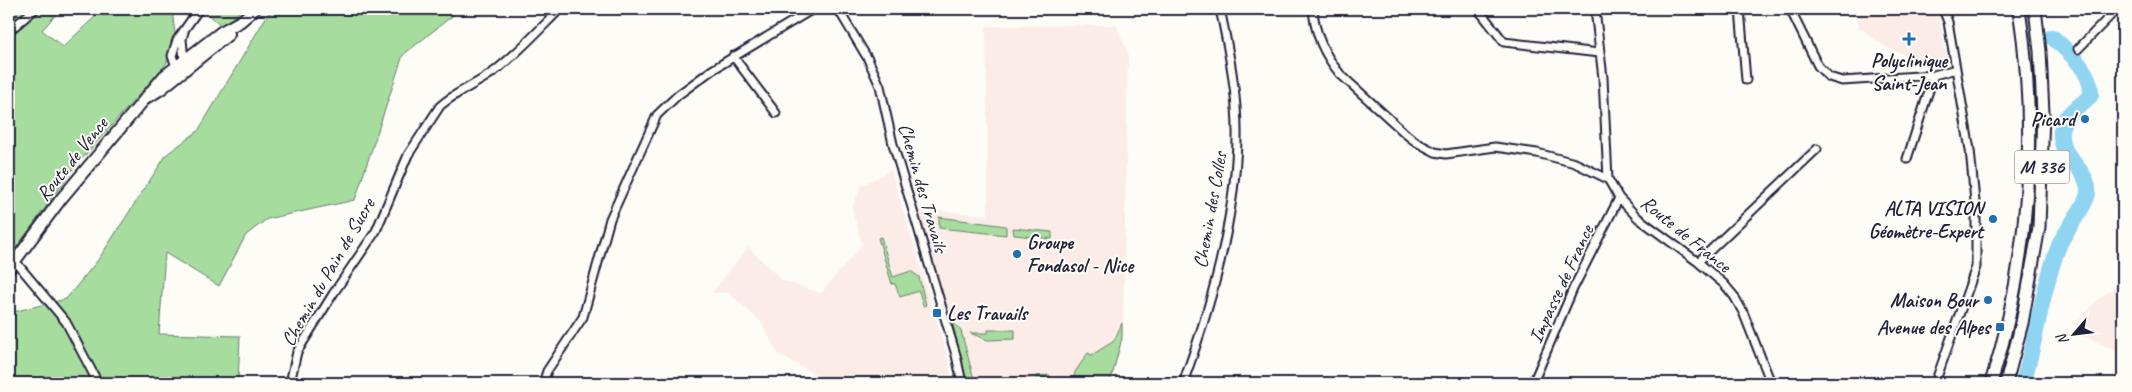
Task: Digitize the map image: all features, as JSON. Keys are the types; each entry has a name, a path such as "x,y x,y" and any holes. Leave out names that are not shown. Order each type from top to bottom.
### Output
{"main road":[{"path":"157,89 180,63 221,32 241,21 255,9"},
{"name":"M 336","path":"1991,383 1998,361 2018,272 2026,184 2028,134 2026,78 2019,9"},
{"name":"M 336","path":"2006,383 2022,323 2039,227 2043,113 2040,51 2035,9"},
{"name":"Route de Vence","path":"12,265 128,117 157,89 203,56 227,36 241,21"}],"street":[{"path":"9,31 35,9"},
{"path":"180,63 182,38 186,27 199,9"},
{"name":"Chemin du Pain de Sucre","path":"290,383 298,352 333,294 376,231 408,155 440,106 448,99 477,84 497,69 560,9"},
{"path":"543,383 547,371 583,317 610,220 658,115 678,95 733,56 813,9"},
{"name":"Chemin des Travails","path":"838,9 868,59 880,86 892,144 956,355 962,383"},
{"name":"Chemin des Colles","path":"1182,383 1203,324 1221,255 1232,195 1238,141 1229,58 1220,9"},
{"path":"1313,9 1317,35 1330,61 1340,74 1416,142 1435,152 1446,154 1495,147 1537,153 1575,163 1608,180"},
{"path":"1478,9 1504,42 1599,53"},
{"path":"1596,9 1603,78 1608,180"},
{"path":"1740,9 1746,80"},
{"path":"1790,9 1818,66 1829,77 1842,81 1934,75 1956,69"},
{"path":"1934,383 1976,267 1976,212 1970,150 1948,22 1943,9"},
{"path":"2078,49 2117,9"},
{"name":"Route de Vence","path":"180,63 203,56"},
{"path":"733,56 776,113"},
{"path":"1907,159 1934,75"},
{"path":"1698,262 1816,149"},
{"name":"Route de France","path":"1608,180 1619,198 1638,218 1698,262 1724,284 1734,296 1743,312 1771,383"},
{"name":"Impasse de France","path":"1533,383 1573,289 1619,198"},
{"path":"12,265 66,322 98,383"}],"shaded area":[{"name":"Polyclinique Saint-Jean","path":"1857,9 1981,9 1940,20 1947,67 1943,67 1889,49 1863,30 1859,30"},
{"path":"1116,25 1128,53 1123,338 1111,383 967,383 914,209 988,215 986,26"},
{"path":"891,170 947,355 953,383 832,383 779,355 761,322 729,293 712,293 748,247 782,280 821,293 862,245 852,209 861,186"},
{"path":"2123,282 2123,354 2075,332 2077,322 2098,299"}],"green space":[{"path":"9,9 61,9 42,30 63,47 103,9 172,9 175,34 166,64 73,169 9,258"},
{"path":"205,9 243,9 222,26 204,11"},
{"path":"271,9 461,9 403,55 355,200 267,219 246,235 219,286 165,253 159,334 240,336 238,383 9,383 9,313 66,299 98,260 167,154 198,131"},
{"path":"939,217 1006,226 1006,235 939,228"},
{"path":"1013,228 1052,232 1052,239 1014,235"},
{"path":"881,237 893,277 911,271 919,277 926,305 923,306 919,291 900,297 895,284 892,284 878,238"},
{"path":"952,321 961,331 975,383 967,383"},
{"path":"1122,323 1122,338 1110,383 984,383 986,380 1012,381 1013,378 1036,380 1036,376 1050,375 1050,381 1073,381 1075,372 1088,353 1092,355 1114,341"},
{"path":"988,330 1015,330 1015,339 988,340 970,333 988,333"}],"waterway":[{"path":"2023,383 2054,260 2060,243 2084,204 2088,193 2083,175 2062,143 2061,133 2066,117 2091,95 2091,86 2084,70 2052,37"}],"place":[{"name":"Polyclinique Saint-Jean","path":"1909,39"},
{"name":"Picard","path":"2085,119"},
{"name":"ALTA VISION Géomètre-Expert","path":"1993,219"},
{"name":"Groupe Fondasol - Nice","path":"1017,254"},
{"name":"Maison Bour","path":"1988,300"},
{"name":"Les Travails","path":"937,313"},
{"name":"Avenue des Alpes","path":"2000,327"}]}
